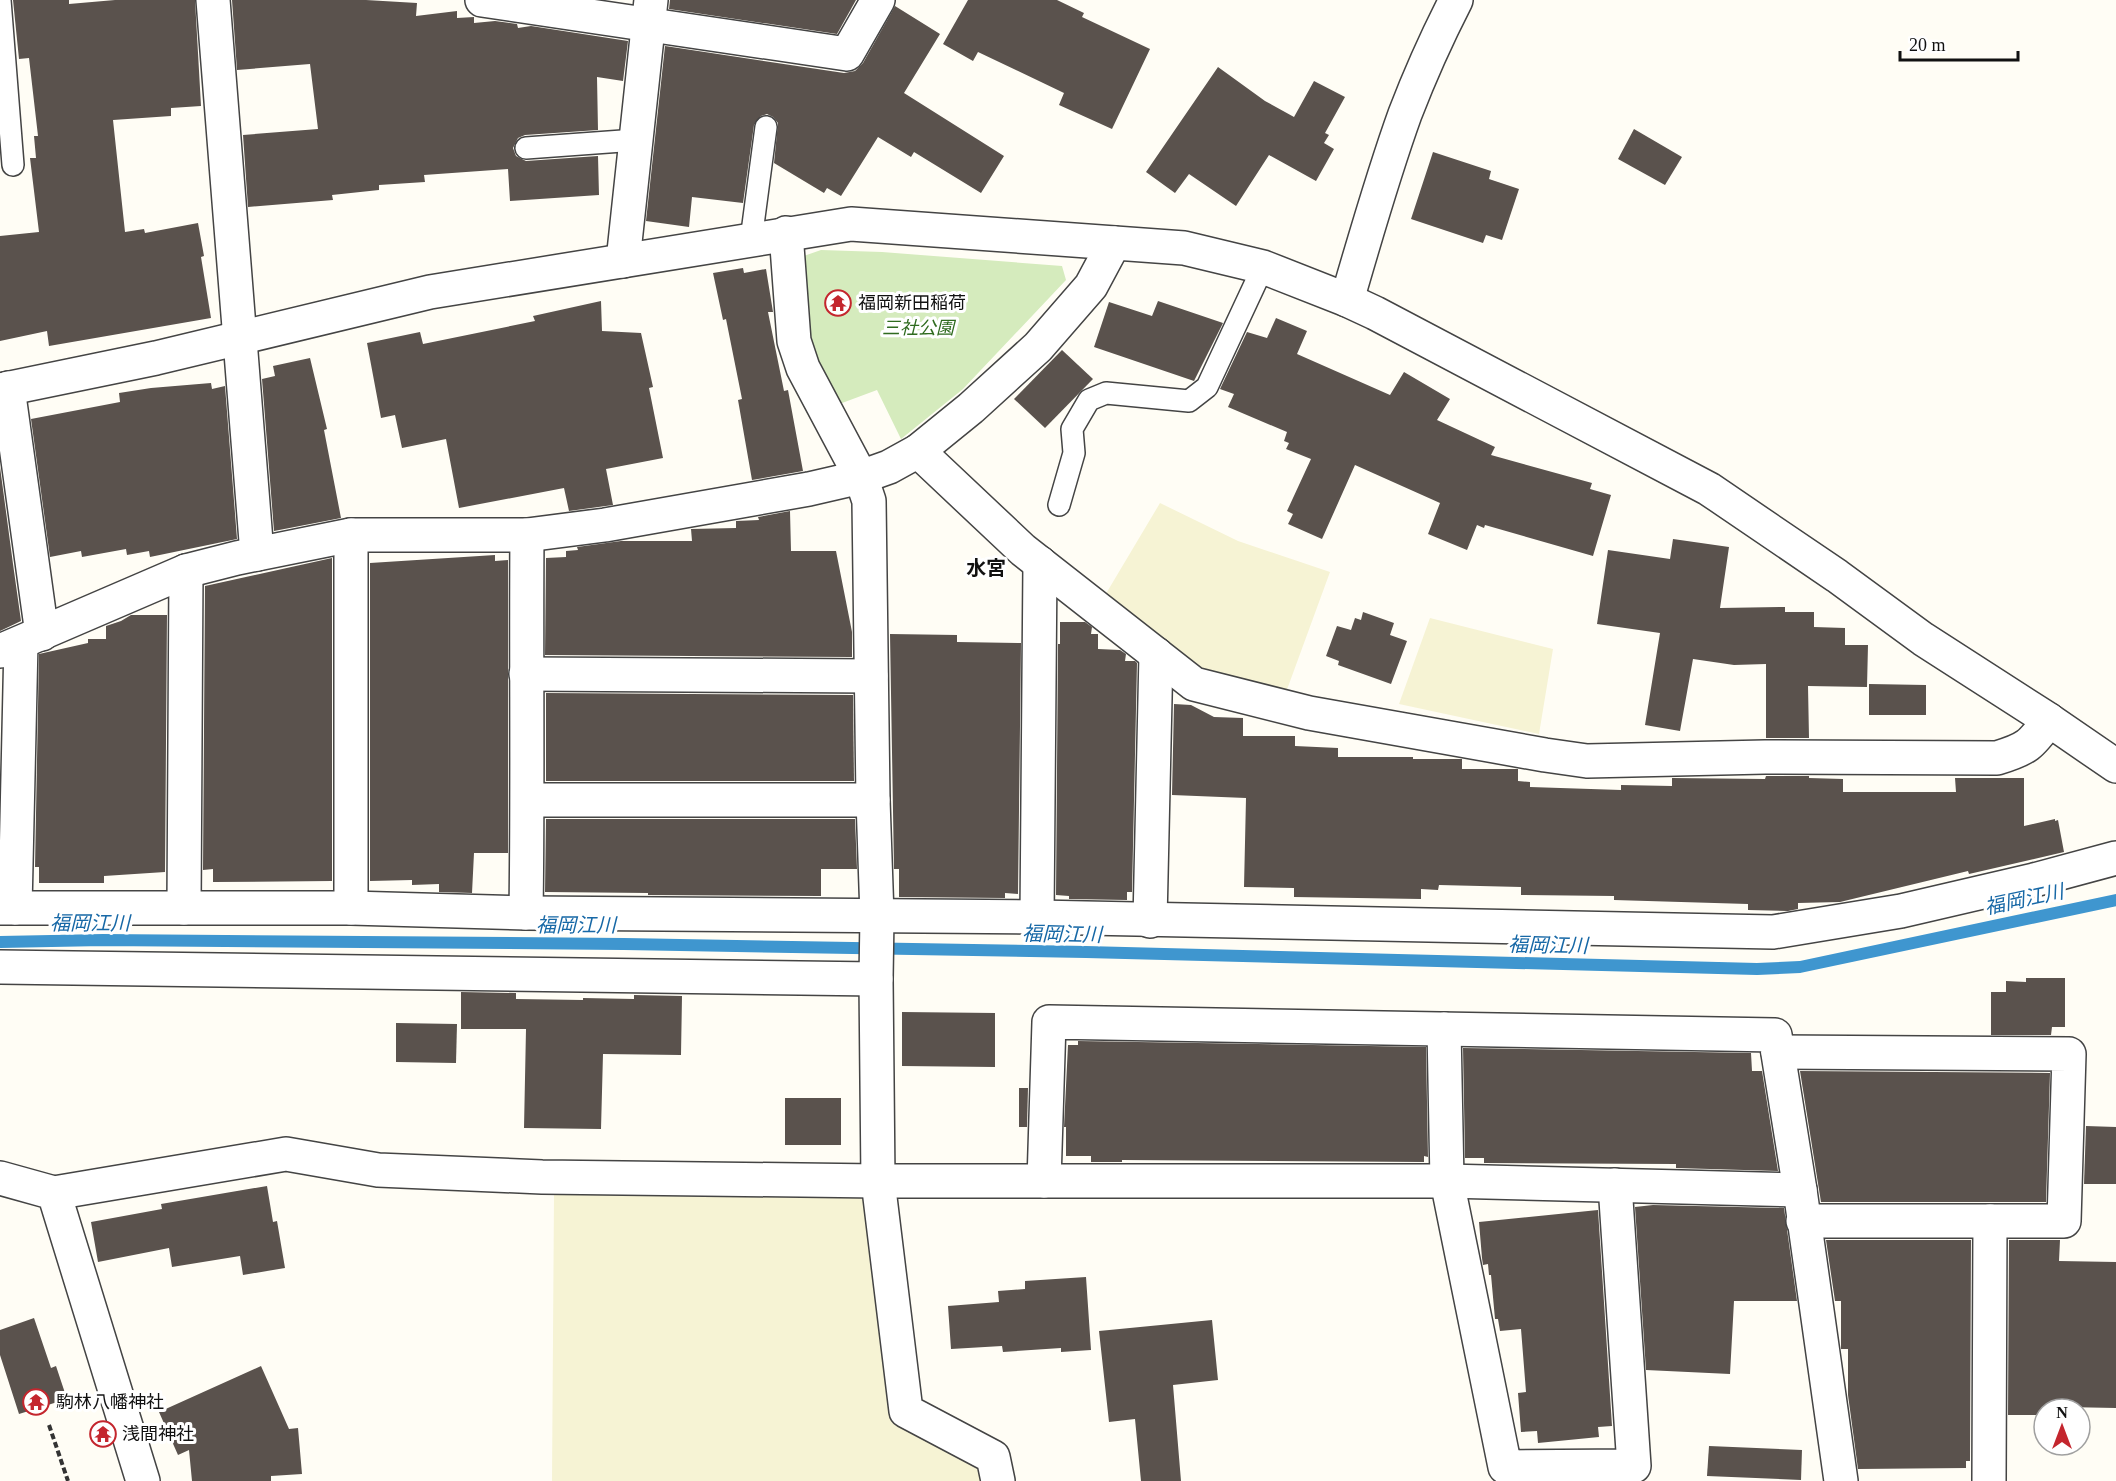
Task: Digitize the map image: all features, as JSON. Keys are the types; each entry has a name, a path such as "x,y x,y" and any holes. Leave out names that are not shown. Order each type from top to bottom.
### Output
{"street":[{"path":"213,0 257,554"},
{"path":"482,0 649,13 847,54 878,0"},
{"path":"1347,300 1382,182 1406,113 1456,0"},
{"path":"623,261 649,13"},
{"path":"876,949 526,913 351,908 8,908 21,643 4,389 156,358 430,292 851,224 1184,248 1263,267 1347,300 1709,489 1837,576 1923,639 2116,766"},
{"path":"786,233 794,341 803,368 861,477 869,501 878,1181 906,1411 993,1456 998,1481"},
{"path":"21,643 186,571 257,554 351,536 527,535 662,515 809,489 861,477 889,467 918,451 971,408 1038,347 1091,286 1114,243"},
{"path":"918,451 1023,550 1194,684 1309,713 1587,761 1765,757 1997,758 2017,752 2032,744 2049,720"},
{"path":"526,913 527,535"},
{"path":"351,536 351,908"},
{"path":"1037,917 1040,563"},
{"path":"184,908 186,571"},
{"path":"1150,921 1156,654"},
{"path":"526,674 872,676"},
{"path":"528,800 873,800"},
{"path":"0,967 876,949 1037,917 1773,932 1901,911 2116,858"},
{"path":"1044,1181 1049,1022 1775,1035 1841,1481"},
{"path":"1444,1029 1447,1181 1505,1467 1634,1466 1615,1185"},
{"path":"0,1178 54,1192 286,1154 378,1170 542,1177 878,1181 1447,1181 1615,1185 1801,1205 1990,1221 2064,1221 2069,1054 1778,1052"},
{"path":"54,1192 143,1481"},
{"path":"1989,1481 1990,1221"}],"lane":[{"path":"0,0 13,165"},
{"path":"752,240 766,127"},
{"path":"526,148 636,140"},
{"path":"1059,505 1074,453 1072,429 1089,400 1106,393 1189,401 1207,387 1263,267"}],"path":[{"path":"49,1425 68,1481"}],"shaded area":[{"path":"1160,503 1238,541 1330,572 1285,695 1210,677 1104,597"},
{"path":"1430,618 1553,649 1539,734 1399,704"},
{"path":"845,1190 863,1200 891,1420 969,1457 987,1476 988,1481 552,1481 554,1194"}],"green space":[{"name":"三社公園","path":"821,250 882,252 1062,266 1066,280 963,389 901,439 877,390 834,406 806,345 798,258"}],"building":[{"path":"13,0 69,0 69,4 115,0 195,0 201,106 171,108 171,116 113,120 125,232 144,229 145,233 198,223 211,318 49,346 47,331 0,341 0,236 39,232 30,158 36,158 34,136 38,136 29,58 19,59"},
{"path":"232,0 366,0 417,3 416,16 457,11 457,18 474,17 474,23 495,21 517,24 518,28 531,26 628,41 623,81 597,77 598,130 525,135 518,138 513,148 516,156 526,161 598,156 599,195 510,201 508,169 424,175 425,182 379,185 379,190 332,195 333,200 248,207 243,135 318,129 310,64 237,70"},
{"path":"670,0 856,0 837,34 669,9"},
{"path":"968,0 1057,0 1084,13 1082,17 1150,49 1112,129 1059,105 1064,93 978,52 973,61 943,44"},
{"path":"895,6 940,34 904,93 1004,156 981,193 914,152 911,157 878,137 841,196 827,188 824,193 774,163 778,123 767,114 761,116 754,125 743,203 692,197 689,227 646,221 665,46 844,73 855,71 863,63"},
{"path":"1218,67 1265,101 1294,117 1314,81 1345,97 1325,133 1329,135 1324,143 1334,149 1316,181 1269,155 1236,206 1189,174 1175,193 1146,172"},
{"path":"1634,129 1682,157 1665,185 1618,159"},
{"path":"1433,152 1491,171 1489,179 1519,189 1502,240 1486,235 1483,243 1411,219"},
{"path":"743,268 744,273 766,269 773,312 768,312 784,391 788,390 803,471 752,480 738,400 742,399 726,319 723,320 713,273"},
{"path":"601,301 602,331 641,333 653,387 649,388 663,458 606,469 613,505 569,511 564,488 459,508 446,439 402,448 395,415 381,418 367,343 420,332 423,344 535,321 533,316"},
{"path":"1158,301 1223,323 1194,381 1094,347 1109,302 1152,316"},
{"path":"1276,318 1307,331 1297,354 1390,395 1404,372 1450,399 1437,420 1495,447 1491,455 1592,483 1590,489 1611,495 1593,556 1485,525 1484,528 1477,525 1467,550 1428,534 1440,503 1355,465 1322,539 1288,524 1293,514 1287,511 1311,459 1286,449 1289,443 1284,441 1287,432 1228,407 1234,394 1220,389 1247,332 1267,338"},
{"path":"1062,350 1093,379 1045,428 1014,399"},
{"path":"310,358 327,429 324,430 341,518 274,531 262,379 275,376 273,366"},
{"path":"211,383 212,389 225,386 237,539 150,557 149,551 127,555 126,549 82,557 81,551 50,557 31,419 120,402 119,393"},
{"path":"0,467 21,621 0,631"},
{"path":"790,511 791,551 836,551 852,632 852,657 545,655 546,558 566,557 566,551 578,550 577,547 621,541 692,541 691,529 736,528 736,521 759,520 758,517"},
{"path":"1673,539 1729,547 1720,608 1785,607 1785,612 1814,612 1814,627 1845,628 1845,645 1868,645 1867,687 1808,686 1809,738 1766,738 1766,664 1734,665 1693,659 1680,731 1645,725 1660,633 1597,624 1608,550 1670,559"},
{"path":"495,555 495,561 508,560 508,853 474,853 472,893 439,892 439,884 412,885 412,880 370,881 370,563"},
{"path":"332,558 332,881 213,882 213,869 203,870 205,586"},
{"path":"1363,612 1394,623 1390,635 1407,641 1391,684 1338,665 1339,661 1326,656 1337,626 1351,630 1355,618 1361,620"},
{"path":"131,615 167,615 165,872 104,876 104,883 39,883 39,867 35,867 39,654 88,643 88,639 106,639 106,626"},
{"path":"1060,622 1085,622 1092,627 1091,634 1098,634 1098,649 1120,650 1126,654 1125,661 1137,663 1132,892 1127,892 1127,900 1069,899 1069,896 1056,895"},
{"path":"890,634 957,635 957,642 1021,643 1018,894 1005,893 1005,898 899,897 899,869 894,869"},
{"path":"1869,684 1926,685 1926,715 1869,715"},
{"path":"546,693 853,695 854,781 546,781"},
{"path":"1174,704 1191,705 1214,717 1243,718 1243,736 1295,736 1295,746 1338,748 1338,757 1462,759 1462,769 1518,769 1518,781 1530,782 1530,787 1621,790 1621,785 1672,786 1672,778 1765,779 1766,776 1809,776 1809,778 1843,779 1843,792 1956,792 1955,778 2024,778 2024,826 2058,820 2064,852 1969,874 1968,871 1840,902 1798,903 1798,909 1788,911 1748,910 1748,904 1614,900 1614,896 1521,895 1521,887 1439,885 1438,890 1421,889 1421,899 1294,897 1294,888 1244,887 1246,798 1172,795"},
{"path":"546,819 855,819 857,869 821,869 821,896 545,892"},
{"path":"2026,978 2065,978 2065,1027 2052,1027 2051,1035 1991,1035 1991,992 2006,992 2006,981 2026,982"},
{"path":"461,992 516,993 516,999 583,1000 583,998 634,999 634,995 682,996 681,1055 603,1054 601,1129 524,1128 526,1029 461,1029"},
{"path":"902,1012 995,1013 995,1067 902,1066"},
{"path":"396,1023 457,1024 456,1063 396,1062"},
{"path":"1078,1041 1426,1047 1428,1157 1424,1156 1424,1162 1122,1160 1122,1162 1091,1162 1091,1156 1066,1156 1066,1127 1064,1127 1068,1045 1078,1045"},
{"path":"1463,1048 1751,1053 1752,1071 1762,1071 1778,1171 1676,1168 1676,1164 1484,1163 1484,1158 1465,1158"},
{"path":"1800,1071 2050,1073 2046,1202 1821,1202"},
{"path":"1019,1088 1028,1088 1027,1127 1019,1127"},
{"path":"785,1098 841,1098 841,1145 785,1145"},
{"path":"2086,1126 2116,1127 2116,1184 2084,1184"},
{"path":"267,1186 273,1222 277,1221 285,1268 243,1275 240,1256 172,1267 169,1248 98,1262 91,1222 162,1209 161,1204"},
{"path":"1653,1205 1784,1208 1797,1301 1734,1301 1730,1374 1646,1370 1635,1207"},
{"path":"1598,1210 1612,1426 1598,1427 1599,1437 1538,1443 1537,1431 1521,1432 1518,1393 1526,1392 1521,1329 1500,1331 1498,1319 1495,1319 1491,1275 1489,1275 1488,1264 1483,1265 1479,1222"},
{"path":"1826,1240 1971,1240 1970,1461 1966,1461 1966,1468 1858,1469 1848,1395 1848,1349 1841,1349 1841,1301 1835,1301"},
{"path":"2009,1240 2060,1240 2059,1261 2116,1262 2116,1408 2092,1408 2092,1397 2032,1397 2032,1415 2008,1415"},
{"path":"1086,1277 1091,1350 1061,1352 1061,1348 1003,1352 1002,1346 951,1349 948,1306 999,1302 998,1291 1025,1289 1025,1281"},
{"path":"34,1318 51,1368 56,1366 67,1399 19,1414 0,1355 0,1330"},
{"path":"1212,1320 1218,1380 1173,1385 1181,1481 1141,1481 1135,1419 1109,1422 1099,1331"},
{"path":"261,1366 289,1429 298,1428 302,1474 271,1476 271,1481 192,1481 189,1450 178,1455 159,1412"},
{"path":"1709,1446 1802,1450 1801,1480 1707,1476"}],"waterway":[{"name":"福岡江川","path":"0,942 103,940 624,944 1086,952 1757,969 1800,967 2116,900"}],"place":[{"name":"福岡新田稲荷","path":"838,303"},
{"name":"駒林八幡神社","path":"36,1402"},
{"name":"浅間神社","path":"103,1434"}],"district":[{"name":"水宮","path":"986,568"}]}
